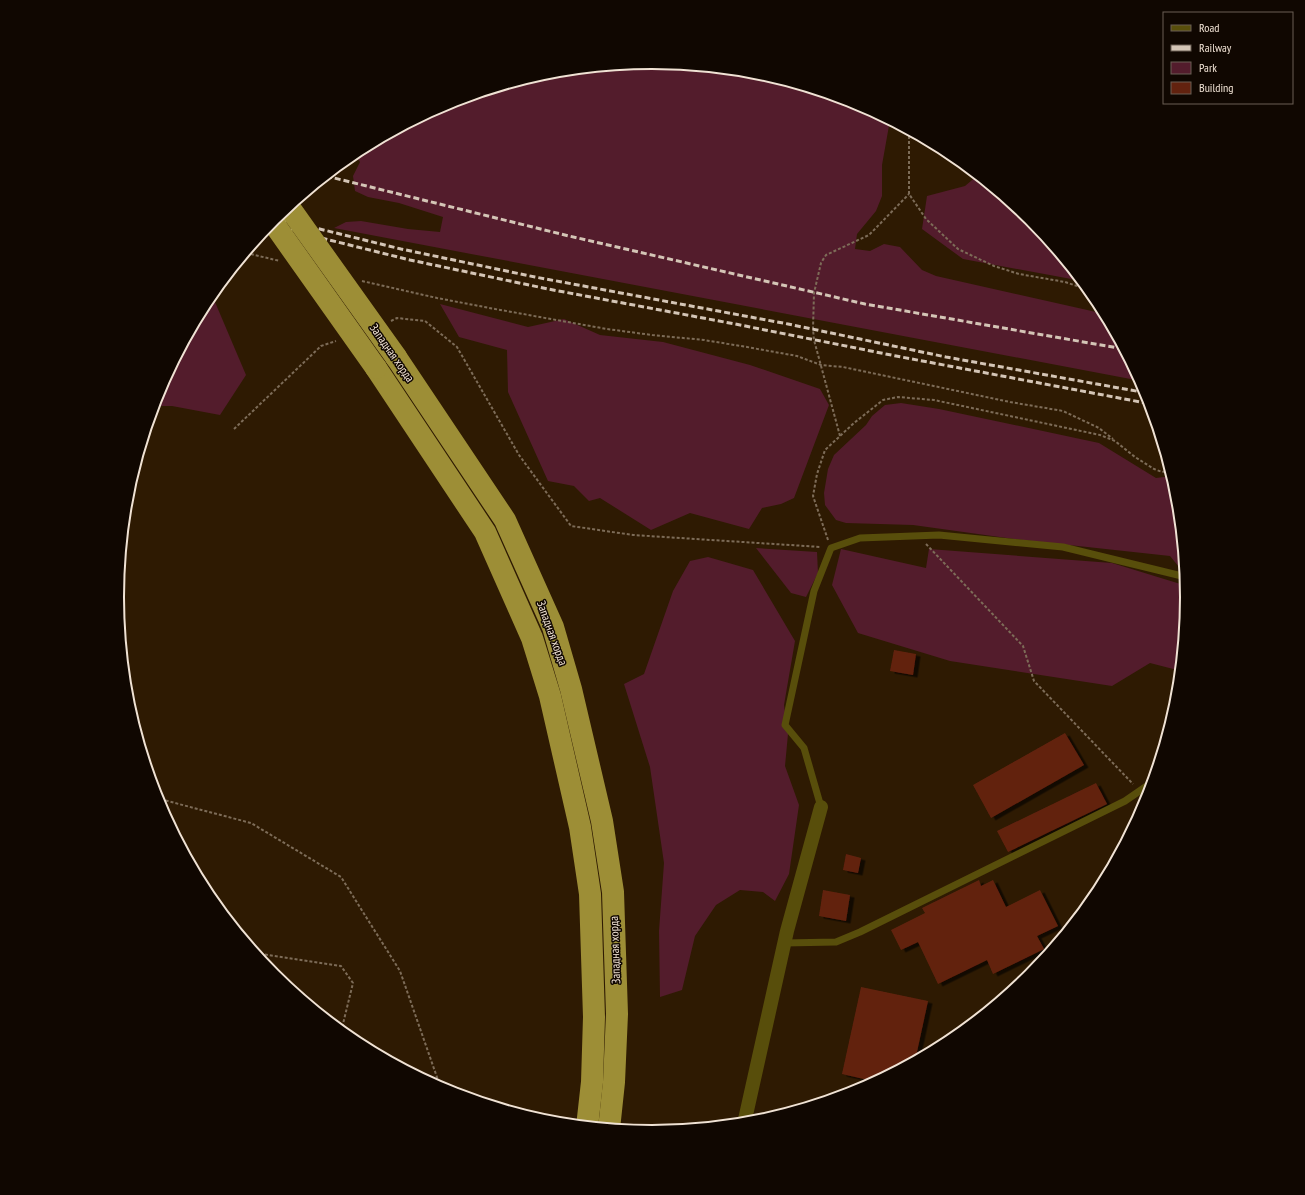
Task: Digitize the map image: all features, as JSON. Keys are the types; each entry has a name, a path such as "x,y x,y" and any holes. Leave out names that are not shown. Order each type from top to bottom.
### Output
{"highway":[{"name":"Западная хорда","path":"292,211 396,357 504,520 553,627 571,689 602,821 613,892 617,1014 610,1124"},
{"name":"Западная хорда","path":"276,227 376,368 485,532 532,638 550,696 580,827 590,894 594,1017 592,1082 588,1121"}],"street":[{"path":"745,1118 784,943 821,808"}],"lane":[{"path":"821,808 804,748 785,725 814,591 831,548 860,538 939,535 1063,547 1180,576"},
{"path":"784,943 836,942 860,932 1125,801 1146,786"}],"path":[{"path":"909,136 909,194 926,219 958,249 994,266 1019,274 1065,282 1080,287"},
{"path":"840,436 814,340 814,293 821,263 826,254 869,235 909,194"},
{"path":"251,253 286,262"},
{"path":"359,280 437,298 607,329 704,340 797,356 822,365 843,367 1010,402 1063,411 1099,428 1135,457 1154,469 1162,472 1165,471"},
{"path":"390,321 397,318 424,321 457,347 519,455 571,526 632,535 831,548 813,496 817,474 825,450 883,400 898,397 934,400 1100,435 1116,441"},
{"path":"234,429 321,346 341,339"},
{"path":"918,536 1023,646 1034,681 1139,791"},
{"path":"164,800 251,822 341,877 400,972 439,1081"},
{"path":"263,954 341,966 353,983 343,1025"}],"green space":[{"path":"618,70 687,70 756,79 789,87 855,109 889,126 882,165 882,196 876,211 857,234 855,249 870,251 884,244 900,247 922,270 936,276 1097,312 1110,333 1134,380 334,228 346,222 361,221 408,229 440,232 443,217 399,203 368,197 355,191 353,176 360,162 358,159 388,140 450,109 516,87 549,79"},
{"path":"974,178 1001,200 1050,249 1075,280 963,259 922,229 927,196 965,186"},
{"path":"215,302 246,375 220,415 172,406 160,406 195,333"},
{"path":"440,304 528,327 564,319 600,335 663,342 750,365 820,389 829,405 794,498 781,504 762,508 749,529 690,513 651,530 600,498 589,501 574,486 548,481 508,392 507,350 459,337"},
{"path":"901,403 939,409 1099,443 1156,478 1167,477 1171,494 1180,567 1170,556 1014,539 913,525 846,523 836,520 825,505 824,493 828,469 834,455 866,425 872,416 885,405"},
{"path":"756,548 817,552 818,573 806,597 791,593"},
{"path":"841,549 926,568 929,549 1112,563 1181,584 1180,632 1175,670 1150,663 1112,686 950,661 858,633 832,585"},
{"path":"708,557 753,570 795,641 784,705 788,734 785,766 799,805 789,874 775,901 763,892 740,890 716,905 695,936 682,990 660,997 659,931 664,863 650,767 624,684 644,674 673,591 690,561"}],"building":[{"path":"894,650 916,654 913,675 890,671"},
{"path":"1065,733 1084,765 991,818 973,785"},
{"path":"1096,783 1107,804 1008,852 997,831"},
{"path":"846,854 861,858 858,873 843,870"},
{"path":"979,880 981,886 993,880 1006,907 1040,890 1058,926 1037,936 1044,949 993,974 987,960 938,984 918,942 901,950 891,930 925,913 922,908"},
{"path":"823,890 850,895 846,921 819,916"},
{"path":"861,987 928,1001 916,1055 868,1080 842,1074"}],"railway":[{"path":"332,177 569,236 865,304 1118,348"},
{"path":"283,220 401,249 535,277 788,324 946,357 1139,392"},
{"path":"276,227 410,260 548,289 1144,403"}]}
